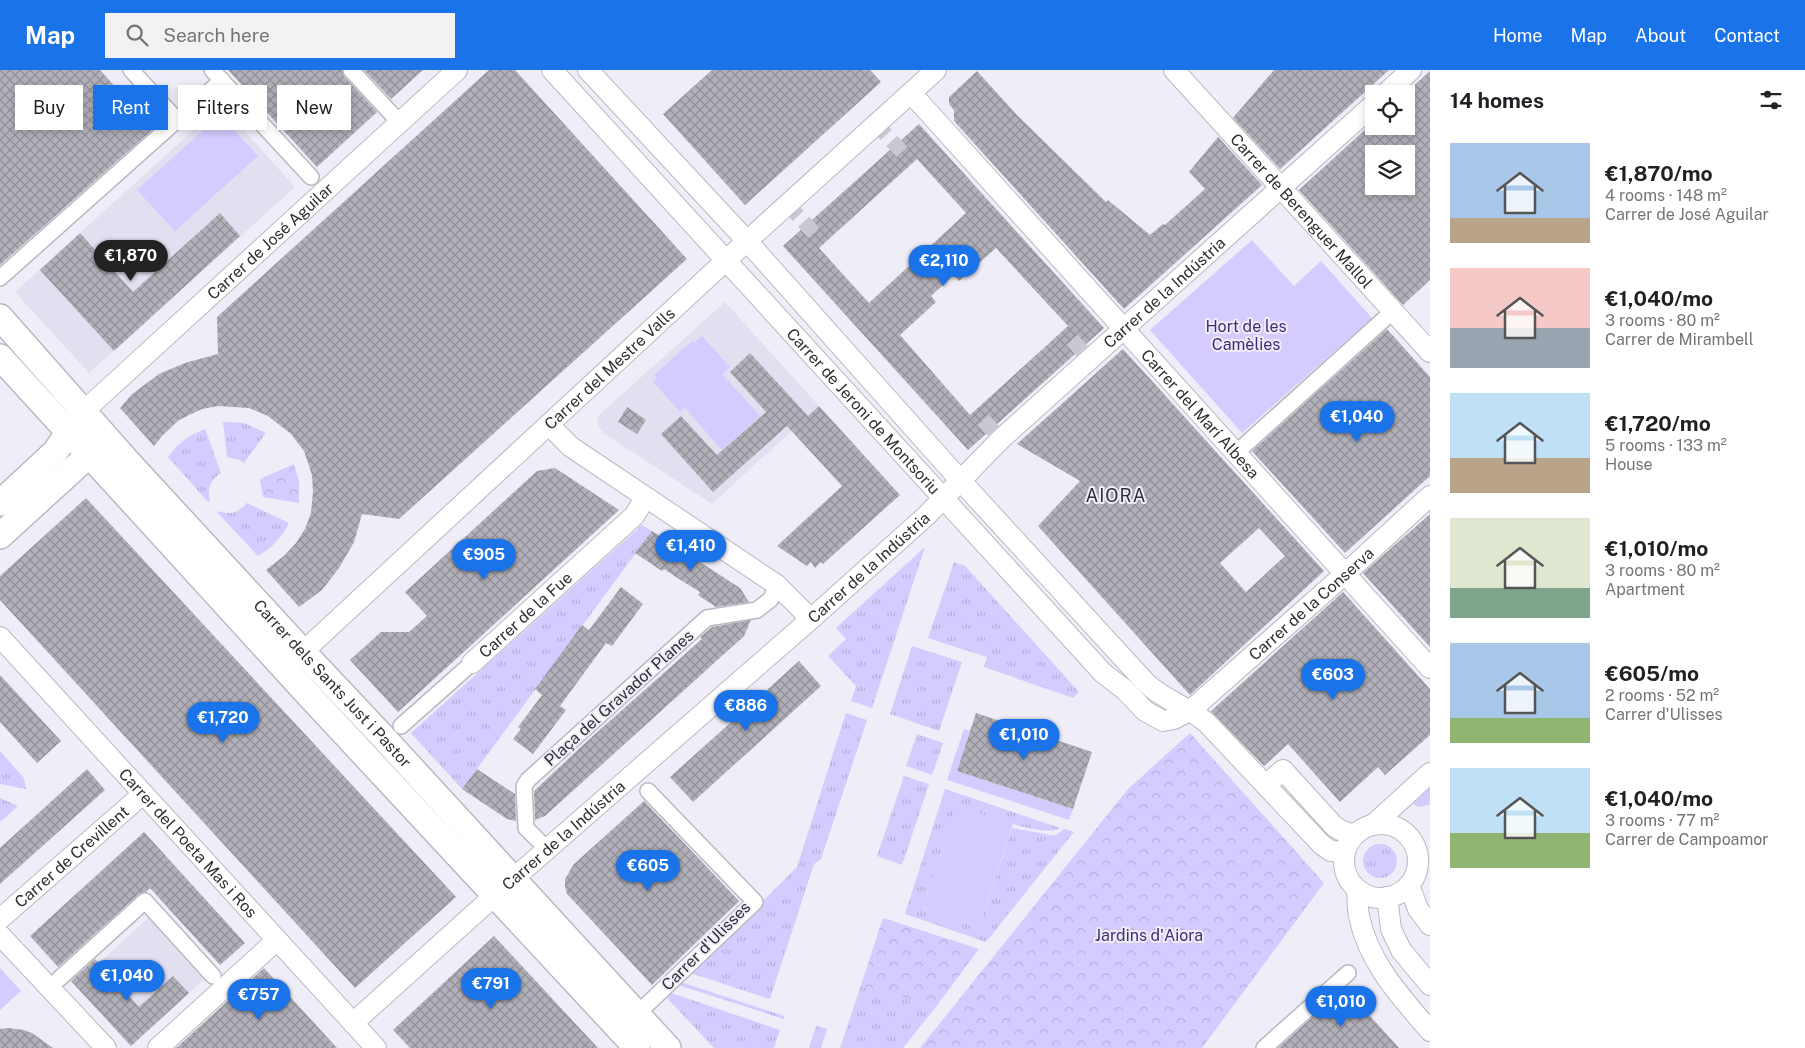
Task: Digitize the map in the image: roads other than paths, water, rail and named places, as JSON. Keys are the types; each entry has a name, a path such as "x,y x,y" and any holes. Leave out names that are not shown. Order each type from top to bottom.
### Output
{"street":[{"path":"131,70 177,120"},
{"path":"352,70 399,122"},
{"name":"Carrer de José Aguilar","path":"84,410 457,70"},
{"name":"Carrer de Jeroni de Montsoriu","path":"552,70 1103,673 1125,690 1145,711 1163,721 1174,719 1191,710"},
{"name":"Carrer de Jeroni de Montsoriu","path":"588,70 747,241 960,480 1147,684 1166,699 1191,710 1207,724 1322,845 1332,851 1345,852"},
{"name":"Carrer de Berenguer Mallol","path":"1174,70 1430,352"},
{"path":"1395,85 1411,70"},
{"name":"Carrer del Mestre Valls","path":"284,669 747,241 911,93 927,73"},
{"path":"0,278 177,120 217,75 311,177"},
{"name":"Carrer del Marí Albesa","path":"911,93 1430,668"},
{"name":"Carrer de la Indústria","path":"353,1023 513,879 926,516 1001,439 1365,112"},
{"path":"1236,453 1393,311"},
{"name":"Carrer dels Sants Just i Pastor","path":"0,317 303,652 384,736 668,1048"},
{"name":"Carrer dels Sants Just i Pastor","path":"0,357 284,669 637,1048"},
{"path":"0,503 55,452 84,410"},
{"path":"549,425 570,447 777,585 811,619"},
{"path":"0,536 108,438"},
{"name":"Carrer de la Conserva","path":"1191,710 1430,496"},
{"name":"Carrer de la Fue","path":"401,726 634,516 646,498"},
{"name":"Plaça del Gravador Planes","path":"546,850 526,828 524,786 528,780 708,618 757,610 771,599 777,585"},
{"name":"Carrer del Poeta Mas i Ros","path":"0,637 376,1048"},
{"path":"1266,785 1283,770 1334,826 1355,835"},
{"path":"1373,825 1430,773"},
{"name":"Carrer d'Ulisses","path":"636,1015 754,902 648,791"},
{"name":"Carrer de Crevillent","path":"0,919 143,794"},
{"path":"1430,864 1411,882 1395,895 1376,897 1357,889 1351,882 1346,872 1345,852 1355,835 1373,825 1394,826 1403,832 1410,839 1418,858 1417,868 1411,882 1418,909 1430,925"},
{"path":"1357,889 1359,916 1372,953 1391,986 1430,1031"},
{"path":"1387,897 1391,929 1400,950 1430,985"},
{"path":"59,979 145,901 213,976"},
{"path":"0,935 106,1048"},
{"path":"158,1048 276,940"},
{"path":"1264,1048 1348,973"}],"tunnel":[{"path":"876,124 904,154"},
{"path":"788,205 815,234"},
{"path":"1072,340 1089,358"},
{"path":"983,420 1001,439"}],"district":[{"name":"AIORA","path":"1116,495"}],"park label":[{"name":"Hort de les Camèlies","path":"1246,335"},
{"name":"Jardins d'Aiora","path":"1149,935"}]}
